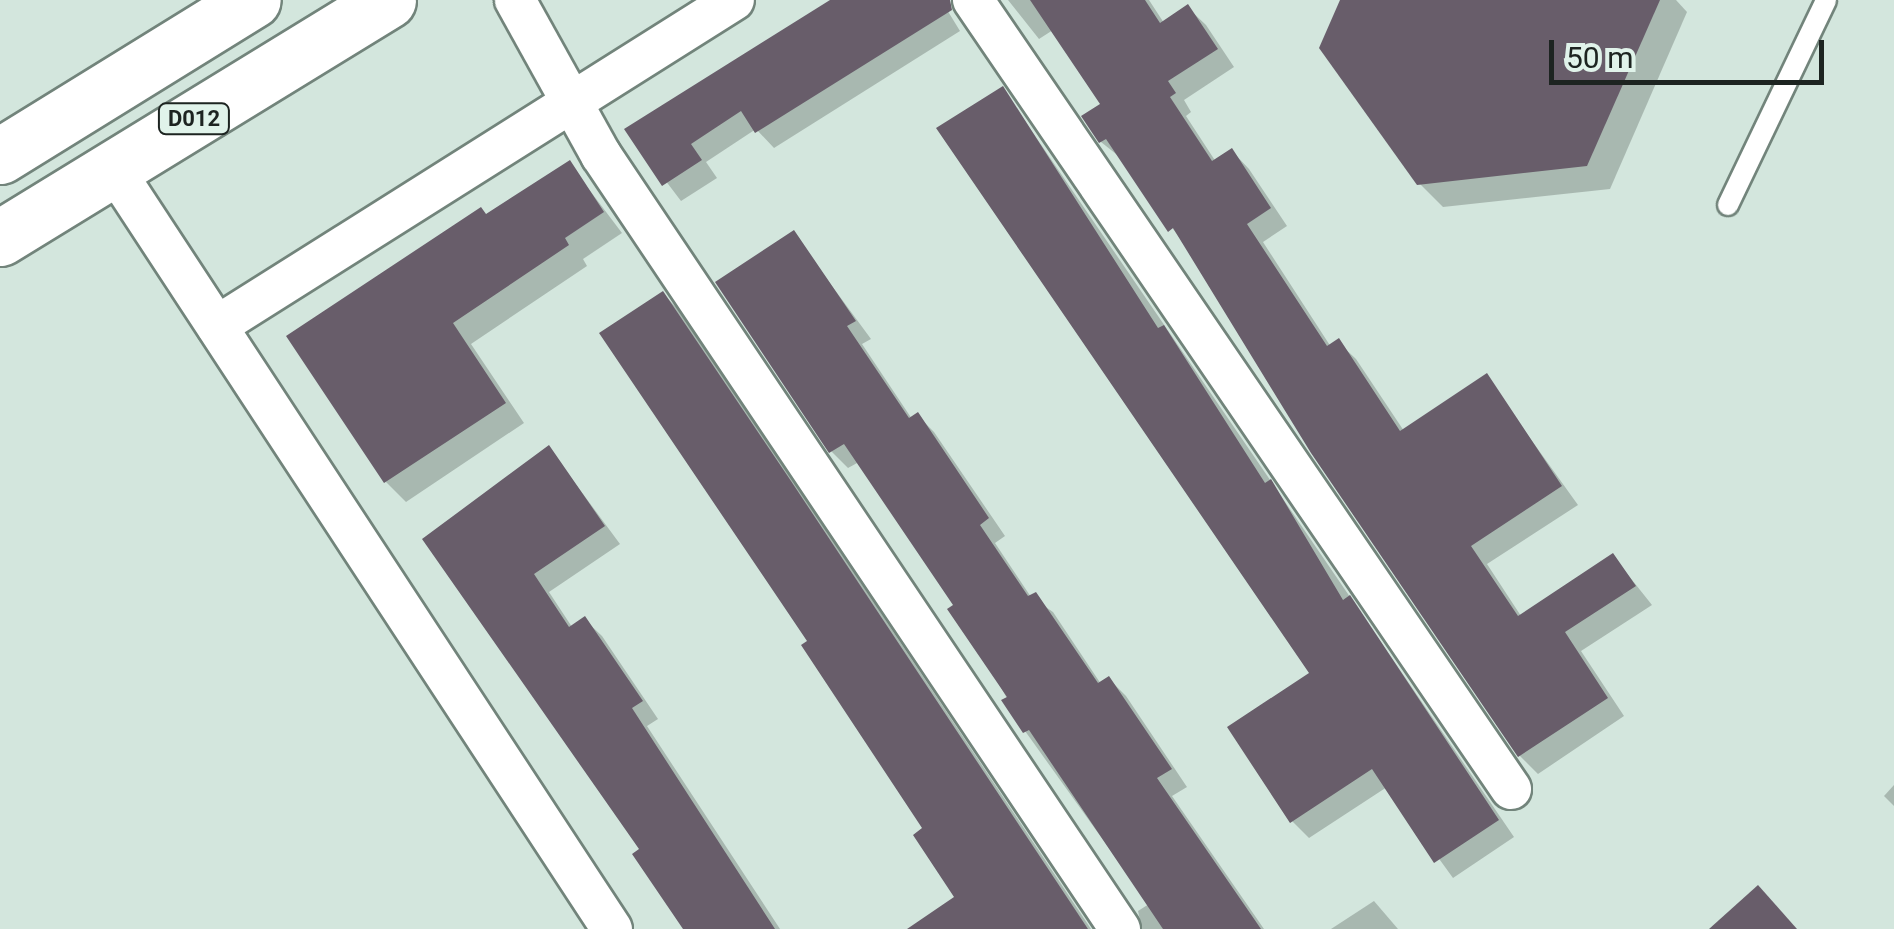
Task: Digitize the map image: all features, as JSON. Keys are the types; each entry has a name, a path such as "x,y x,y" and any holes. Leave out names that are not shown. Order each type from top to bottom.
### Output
{"highway":[{"name":"D012","path":"0,156 253,0"},
{"name":"D012","path":"0,238 388,0"}],"street":[{"path":"515,0 601,155 1120,929"},
{"path":"218,326 734,0"},
{"path":"973,0 1511,788"},
{"path":"114,168 612,929"}],"lane":[{"path":"1728,206 1826,0"}],"building":[{"path":"830,0 950,0 952,10 755,133 741,111 691,144 702,160 662,186 624,129"},
{"path":"1030,0 1145,0 1160,23 1188,4 1218,49 1168,81 1176,93 1170,97 1212,161 1232,148 1271,208 1247,224 1327,346 1339,338 1400,431 1487,373 1562,486 1471,546 1518,616 1613,553 1636,586 1565,632 1608,698 1518,757 1311,453 1173,228 1168,232 1106,139 1099,143 1081,116 1100,104"},
{"path":"1340,0 1660,0 1587,166 1417,185 1319,48"},
{"path":"1003,86 1158,328 1164,325 1265,483 1271,479 1343,600 1350,595 1499,820 1434,863 1372,769 1290,823 1227,727 1309,673 936,128"},
{"path":"570,160 604,212 565,238 569,245 453,323 506,403 384,483 286,336 481,207 486,214"},
{"path":"794,230 856,321 847,326 909,418 918,412 989,518 980,525 1028,596 1036,592 1098,683 1109,676 1172,769 1157,778 1261,929 1163,929 1029,730 1023,733 1001,700 1007,697 947,609 953,605 844,444 829,453 715,282"},
{"path":"663,291 1088,929 907,929 954,897 913,835 922,828 801,645 807,641 599,333"},
{"path":"549,445 605,526 534,574 569,627 585,616 643,701 632,708 775,929 683,929 632,854 639,849 422,539"},
{"path":"1758,885 1797,929 1709,929"}]}
